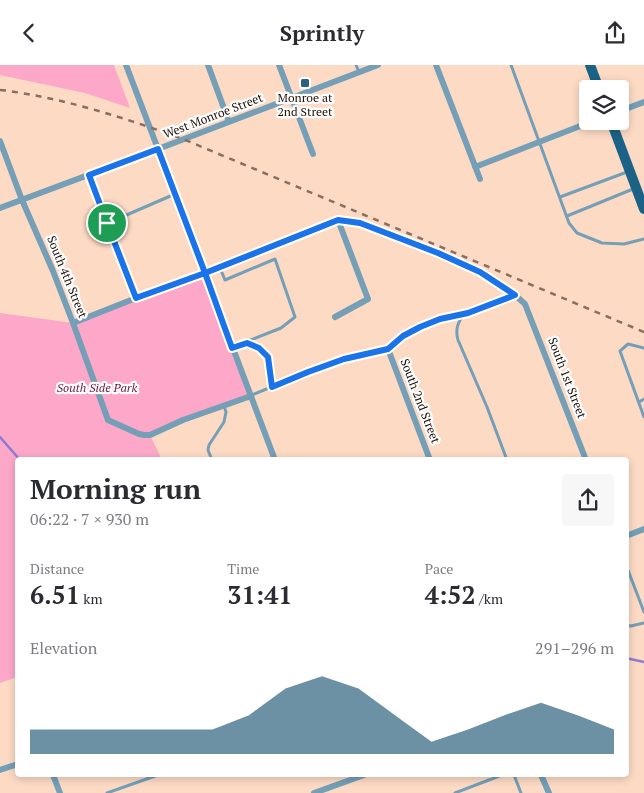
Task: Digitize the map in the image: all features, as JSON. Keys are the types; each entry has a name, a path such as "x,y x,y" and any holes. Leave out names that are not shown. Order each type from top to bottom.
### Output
{"main road":[{"path":"590,65 596,80"},
{"path":"614,130 644,209"}],"street":[{"path":"126,65 274,457"},
{"path":"208,65 229,122"},
{"path":"279,65 313,154"},
{"name":"West Monroe Street","path":"0,208 378,65"},
{"path":"436,65 480,179"},
{"path":"629,108 644,102"},
{"path":"475,167 579,126"},
{"name":"South 4th Street","path":"0,141 22,200 53,271 106,416 110,422 139,435 150,435 183,420 224,405"},
{"path":"89,175 136,298"},
{"path":"73,323 338,220 360,223 438,253 480,272 515,295"},
{"path":"335,317 368,299 338,220"},
{"name":"South 1st Street","path":"515,295 525,304 585,457"},
{"name":"South 2nd Street","path":"388,349 429,457"},
{"path":"224,405 250,396"},
{"path":"629,535 644,529"},
{"path":"0,770 15,765"},
{"path":"53,777 60,793"},
{"path":"314,793 358,777"},
{"path":"543,777 548,793"}],"lane":[{"path":"356,65 359,72"},
{"path":"511,65 569,223 577,233 602,243 624,244 644,239"},
{"path":"560,197 630,170"},
{"path":"567,215 636,188"},
{"path":"107,223 175,194"},
{"path":"220,267 225,280 274,259 295,317 281,328 232,348"},
{"path":"250,396 344,359 388,349 403,336 420,327 440,319 463,315 515,295"},
{"path":"463,315 456,330 458,340 506,457"},
{"path":"247,343 259,348 268,357 272,387"},
{"path":"644,348 628,344 620,351 644,417"},
{"path":"639,402 644,399"},
{"path":"211,457 208,450 209,445 224,422 226,412 224,405"},
{"path":"629,573 644,612"},
{"path":"629,626 644,623"},
{"path":"107,793 152,777"},
{"path":"455,793 497,777"},
{"path":"515,777 521,793"},
{"path":"122,788 123,793"}],"green space":[{"path":"0,65 114,65 130,108 85,93 0,75"},
{"name":"South Side Park","path":"202,274 251,396 150,435 161,457 15,457 15,678 0,683 0,313 73,323"}],"waterway":[{"path":"0,437 17,457"},
{"path":"629,659 644,662"}],"railway":[{"path":"0,90 38,96 75,105 183,139 644,332"}],"place":[{"name":"Monroe at 2nd Street","path":"305,83"}],"route":[{"path":"107,223 89,175 158,149 205,273 338,220 360,223 438,253 480,272 515,295 468,313 440,319 420,327 403,336 388,349 344,359 272,387 268,357 259,348 247,343 232,348 205,273 136,298 107,223"}]}
